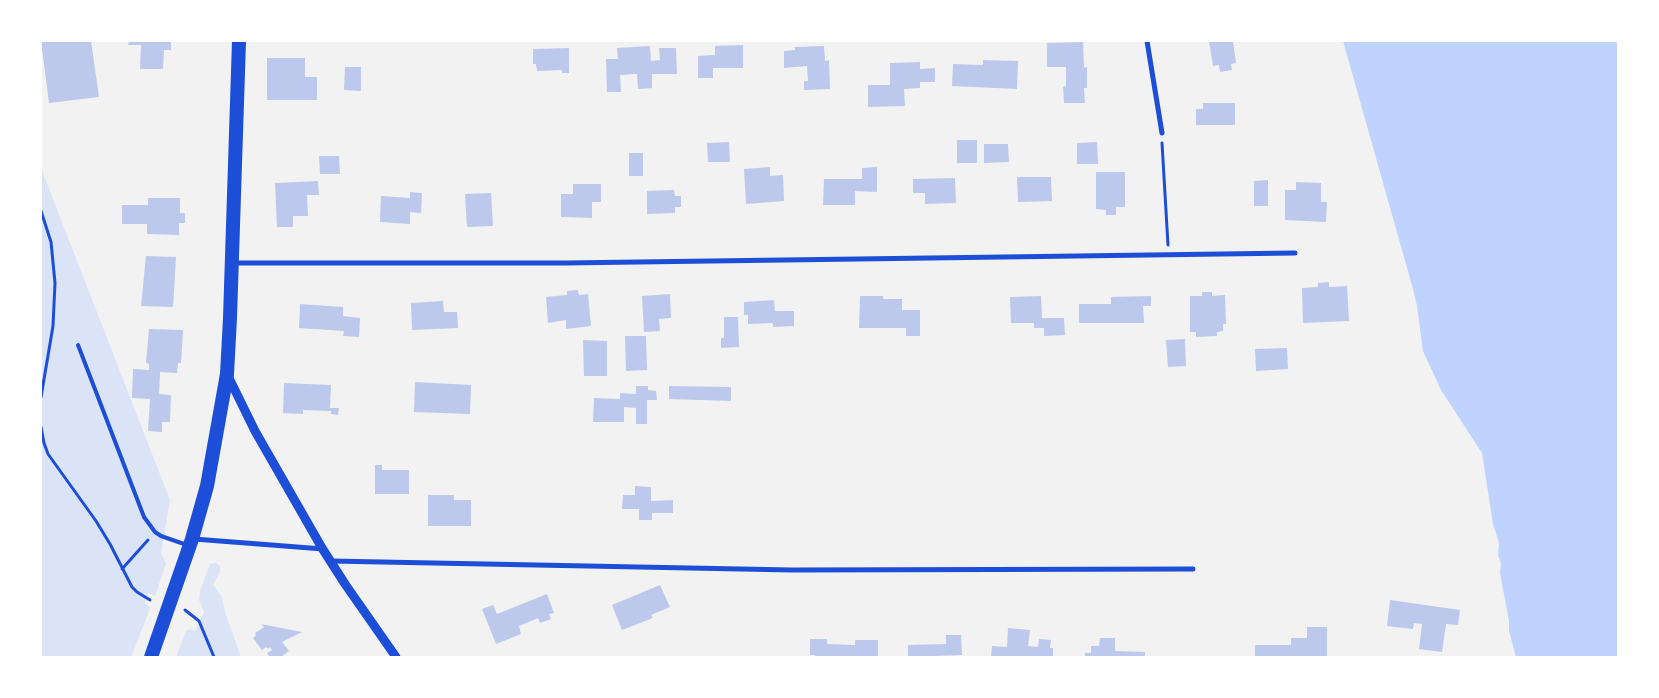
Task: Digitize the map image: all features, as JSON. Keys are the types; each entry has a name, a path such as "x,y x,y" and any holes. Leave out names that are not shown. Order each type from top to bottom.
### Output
{"highway":[{"path":"151,657 191,543 207,486 226,374 232,263 239,41"}],"street":[{"path":"1147,41 1162,133"},
{"path":"232,263 565,263 1295,253"},
{"path":"226,374 255,432 330,561 396,657"},
{"path":"191,543 323,549"},
{"path":"330,561 792,570 1193,570"}],"lane":[{"path":"78,345 144,518 155,532 161,536 191,543"}],"path":[{"path":"1162,133 1169,255"},
{"path":"41,211 51,242 55,283 53,326 41,396"},
{"path":"41,426 48,454 96,521 132,587 150,600"},
{"path":"122,569 155,532"},
{"path":"185,610 199,621 214,657"}],"shaded area":[{"path":"41,168 170,500 161,553 166,563 155,596 148,593 145,603 150,609 131,657 41,657"},
{"path":"216,563 220,566 220,572 213,585 222,597 225,612 241,657 176,657 186,631 189,629 195,631 204,612 199,600 200,591 210,564"}],"water":[{"path":"1343,41 1618,41 1618,657 1516,657 1509,631 1509,621 1500,573 1499,543 1493,524 1482,453 1441,390 1423,351 1413,289"}],"building":[{"path":"41,41 91,41 99,97 49,103"},
{"path":"129,41 171,41 171,50 164,50 163,69 140,69 141,45 128,45"},
{"path":"1209,41 1233,41 1236,63 1231,64 1232,70 1220,72 1219,65 1213,66"},
{"path":"1083,42 1084,68 1087,67 1087,88 1084,88 1085,103 1064,103 1063,87 1066,86 1066,67 1047,67 1047,43"},
{"path":"743,45 743,68 713,68 713,78 698,78 698,56 715,55 715,46"},
{"path":"650,46 651,61 660,60 659,48 676,48 677,74 652,74 652,88 638,89 637,74 620,75 621,92 607,92 606,59 618,59 617,48"},
{"path":"824,46 825,61 829,60 830,89 804,90 804,81 808,81 807,66 784,68 784,51 795,50 795,47"},
{"path":"569,48 569,73 562,73 562,70 537,71 536,64 533,64 533,49"},
{"path":"267,58 305,58 305,77 317,77 317,100 267,100"},
{"path":"983,60 1018,61 1017,89 952,86 953,64 983,65"},
{"path":"920,62 920,69 935,68 935,82 920,82 920,88 904,89 905,106 868,107 868,85 890,85 890,63"},
{"path":"345,67 361,67 361,91 344,90"},
{"path":"1203,103 1235,103 1235,125 1196,125 1196,109 1203,109"},
{"path":"957,140 977,140 977,163 957,163"},
{"path":"729,142 730,162 708,162 707,143"},
{"path":"1097,142 1098,164 1077,164 1077,143"},
{"path":"984,144 1008,144 1009,162 984,163"},
{"path":"629,153 643,153 643,176 629,176"},
{"path":"319,156 339,156 340,174 320,174"},
{"path":"770,167 770,176 783,175 784,201 746,204 744,169"},
{"path":"877,167 877,192 855,191 855,205 823,205 824,179 862,179 862,168"},
{"path":"1096,172 1125,172 1125,207 1116,207 1116,215 1106,215 1106,210 1096,209"},
{"path":"1017,177 1051,177 1052,201 1018,202"},
{"path":"955,178 956,203 925,204 925,193 913,193 913,179"},
{"path":"1268,180 1268,206 1254,206 1254,181"},
{"path":"318,181 319,195 307,195 308,216 293,216 293,227 277,227 275,183"},
{"path":"1296,182 1321,183 1321,202 1327,202 1326,222 1285,220 1285,190 1296,190"},
{"path":"573,184 601,184 601,202 592,202 592,218 561,217 561,194 573,194"},
{"path":"674,190 675,196 681,196 681,207 675,207 675,213 647,214 647,191"},
{"path":"410,192 422,193 421,213 410,212 410,224 380,222 381,196 410,198"},
{"path":"491,193 493,226 467,227 465,194"},
{"path":"148,198 180,198 180,213 185,213 185,223 179,223 179,235 147,234 147,224 122,224 122,205 148,205"},
{"path":"146,256 176,257 173,307 141,306"},
{"path":"1329,282 1329,287 1347,286 1349,321 1303,323 1302,288 1318,287 1318,283"},
{"path":"578,290 579,295 588,294 591,326 566,329 566,320 548,323 546,297 567,295 567,291"},
{"path":"1202,292 1212,292 1212,296 1225,295 1226,324 1223,324 1223,331 1217,332 1217,336 1196,337 1196,332 1190,332 1190,296 1202,296"},
{"path":"670,294 671,318 659,319 660,331 644,332 642,296"},
{"path":"860,296 883,296 883,299 902,299 902,310 920,310 920,336 906,336 906,328 859,328"},
{"path":"1041,296 1042,318 1064,318 1065,335 1044,336 1044,328 1034,328 1034,323 1011,323 1010,297"},
{"path":"1151,296 1151,306 1143,306 1144,323 1079,323 1079,304 1111,304 1111,297"},
{"path":"774,300 775,311 794,311 794,326 773,327 773,323 748,324 748,315 744,315 744,302"},
{"path":"443,301 444,312 457,312 458,328 412,330 411,303"},
{"path":"300,304 343,307 343,316 360,318 359,337 343,336 344,331 299,328"},
{"path":"724,317 738,317 739,347 721,348 721,338 724,338"},
{"path":"149,329 183,330 181,363 178,363 177,373 160,372 159,394 171,395 170,422 162,422 162,432 148,431 150,399 132,398 133,369 149,370 149,364 146,363"},
{"path":"625,336 646,336 647,370 626,371"},
{"path":"1185,339 1186,366 1168,367 1166,340"},
{"path":"583,340 607,341 607,376 584,376"},
{"path":"1287,348 1288,369 1256,371 1255,349"},
{"path":"415,382 471,385 470,414 414,412"},
{"path":"284,383 331,385 330,408 339,408 338,415 331,414 331,411 303,410 303,414 283,413"},
{"path":"636,386 648,386 648,390 656,391 657,400 647,400 647,424 636,424 636,408 624,407 624,422 593,422 594,398 620,399 620,393 636,394"},
{"path":"669,386 731,387 731,401 669,399"},
{"path":"375,465 382,465 382,470 409,470 409,494 375,494"},
{"path":"635,486 651,487 651,501 673,500 673,513 652,513 652,520 639,520 639,509 622,509 623,495 635,495"},
{"path":"428,495 454,495 454,500 471,500 471,526 428,526"},
{"path":"660,585 670,607 651,615 653,618 622,630 612,605"},
{"path":"547,594 554,613 549,614 551,619 540,623 538,618 519,626 521,634 496,644 482,609 493,605 497,614"},
{"path":"1390,600 1460,610 1458,625 1446,624 1442,652 1419,649 1422,624 1414,623 1413,629 1387,626"},
{"path":"261,624 302,632 282,642 289,651 281,657 270,657 267,653 272,650 270,647 262,650 253,638 256,635 255,633 264,627"},
{"path":"1307,627 1327,627 1327,657 1255,657 1255,645 1291,645 1291,638 1307,638"},
{"path":"1008,628 1030,630 1028,646 1038,647 1039,639 1051,640 1050,648 1053,648 1053,657 991,657 992,646 1007,647"},
{"path":"946,635 961,635 962,655 908,657 908,645 946,644"},
{"path":"1100,638 1115,638 1115,651 1145,652 1145,657 1085,657 1085,653 1091,653 1091,646 1099,646"},
{"path":"810,639 827,639 827,644 855,645 855,640 878,640 878,657 815,657 815,655 810,655"}]}
